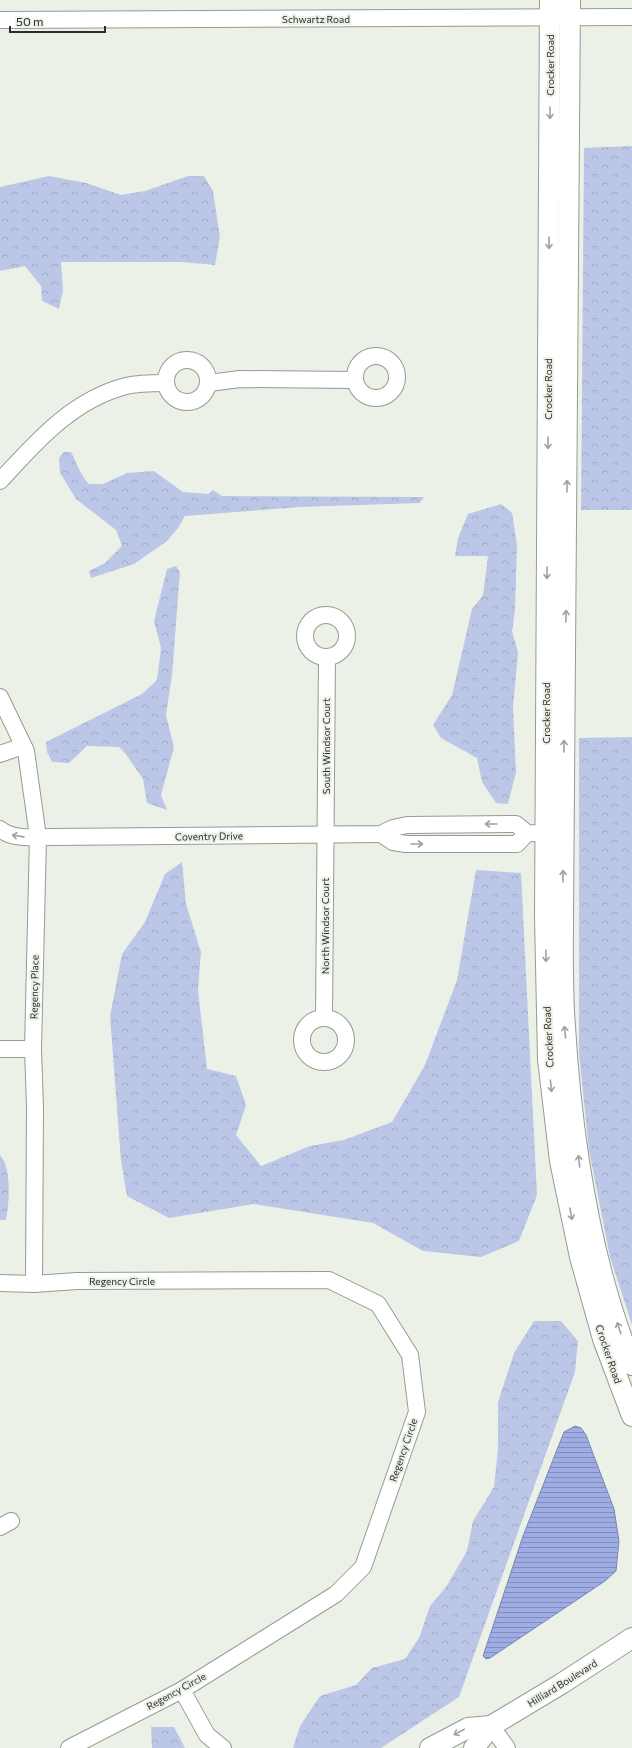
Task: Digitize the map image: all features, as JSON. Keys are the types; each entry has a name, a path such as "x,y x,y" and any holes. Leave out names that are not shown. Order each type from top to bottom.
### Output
{"main road":[{"name":"Crocker Road","path":"550,9 545,834 548,1059 560,1161 580,1258 602,1339 632,1416"},
{"name":"Crocker Road","path":"570,9 545,834 563,915 565,1027 579,1167 602,1271 624,1345 632,1365"},
{"name":"Hilliard Boulevard","path":"474,1748 491,1726 561,1684 632,1638"},
{"name":"Hilliard Boulevard","path":"430,1748 468,1728 491,1726"}],"street":[{"name":"Schwartz Road","path":"0,20 550,9 570,9 632,17"},
{"path":"188,359 201,364 206,370 209,383 203,395 198,399 185,402 172,396 168,390 166,376 174,364 180,360 188,359"},
{"path":"209,383 240,379 354,380"},
{"path":"0,481 61,419 93,399 126,386 143,383 166,383"},
{"name":"South Windsor Court","path":"326,834 327,657"},
{"name":"Regency Place","path":"0,697 26,751 38,837 33,1049 35,1107 34,1284"},
{"path":"0,754 23,746"},
{"name":"Coventry Drive","path":"0,828 6,834 38,837 381,834 393,828 415,825 516,824 545,834"},
{"name":"North Windsor Court","path":"324,1017 326,834"},
{"path":"0,1049 33,1049"},
{"name":"Regency Circle","path":"0,1283 34,1284 77,1281 329,1280 378,1304 410,1355 417,1412 363,1566 336,1594 182,1690 69,1748"},
{"path":"182,1690 208,1741 223,1748"},
{"path":"491,1726 507,1748"}],"green space":[{"path":"632,146 632,510 581,510 584,148"},
{"path":"49,176 86,183 121,195 145,191 188,176 204,176 213,191 220,237 215,265 182,262 61,262 63,290 59,309 42,301 41,286 25,266 0,271 0,187"},
{"path":"64,452 71,452 81,473 89,484 103,484 127,473 154,471 183,492 208,494 213,490 222,496 424,497 420,503 300,507 185,516 178,528 167,541 134,564 91,578 89,571 105,563 122,546 116,530 76,499 60,473 59,458"},
{"path":"501,504 512,513 517,545 515,610 512,631 518,652 513,708 516,772 508,804 496,803 482,782 477,758 441,738 433,725 452,695 472,609 483,595 488,556 455,556 458,538 468,514"},
{"path":"176,566 180,572 172,675 166,715 174,747 161,795 167,810 147,803 143,779 119,747 87,746 69,763 52,762 47,752 46,742 142,694 157,680 161,648 154,621 167,569"},
{"path":"632,737 632,1325 610,1257 589,1150 579,1053 579,738"},
{"path":"182,862 186,904 201,952 198,990 207,1069 236,1076 246,1105 236,1135 261,1166 310,1146 344,1140 392,1122 425,1065 457,980 476,870 521,873 537,1195 519,1241 481,1257 423,1251 373,1223 254,1204 169,1218 127,1196 121,1161 110,1016 122,954 145,922 165,874"},
{"path":"0,1155 4,1161 9,1186 6,1220 0,1220"},
{"path":"534,1321 561,1321 578,1341 575,1372 459,1697 381,1748 293,1748 300,1726 320,1696 356,1685 372,1668 405,1659 419,1638 430,1606 446,1587 467,1551 473,1521 494,1487 498,1449 498,1402 514,1353"},
{"path":"151,1727 174,1727 185,1748 152,1748"}],"shaded area":[{"path":"575,1426 581,1428 586,1435 614,1509 619,1541 616,1571 605,1581 490,1658 486,1659 483,1656 523,1536 564,1432"}]}
